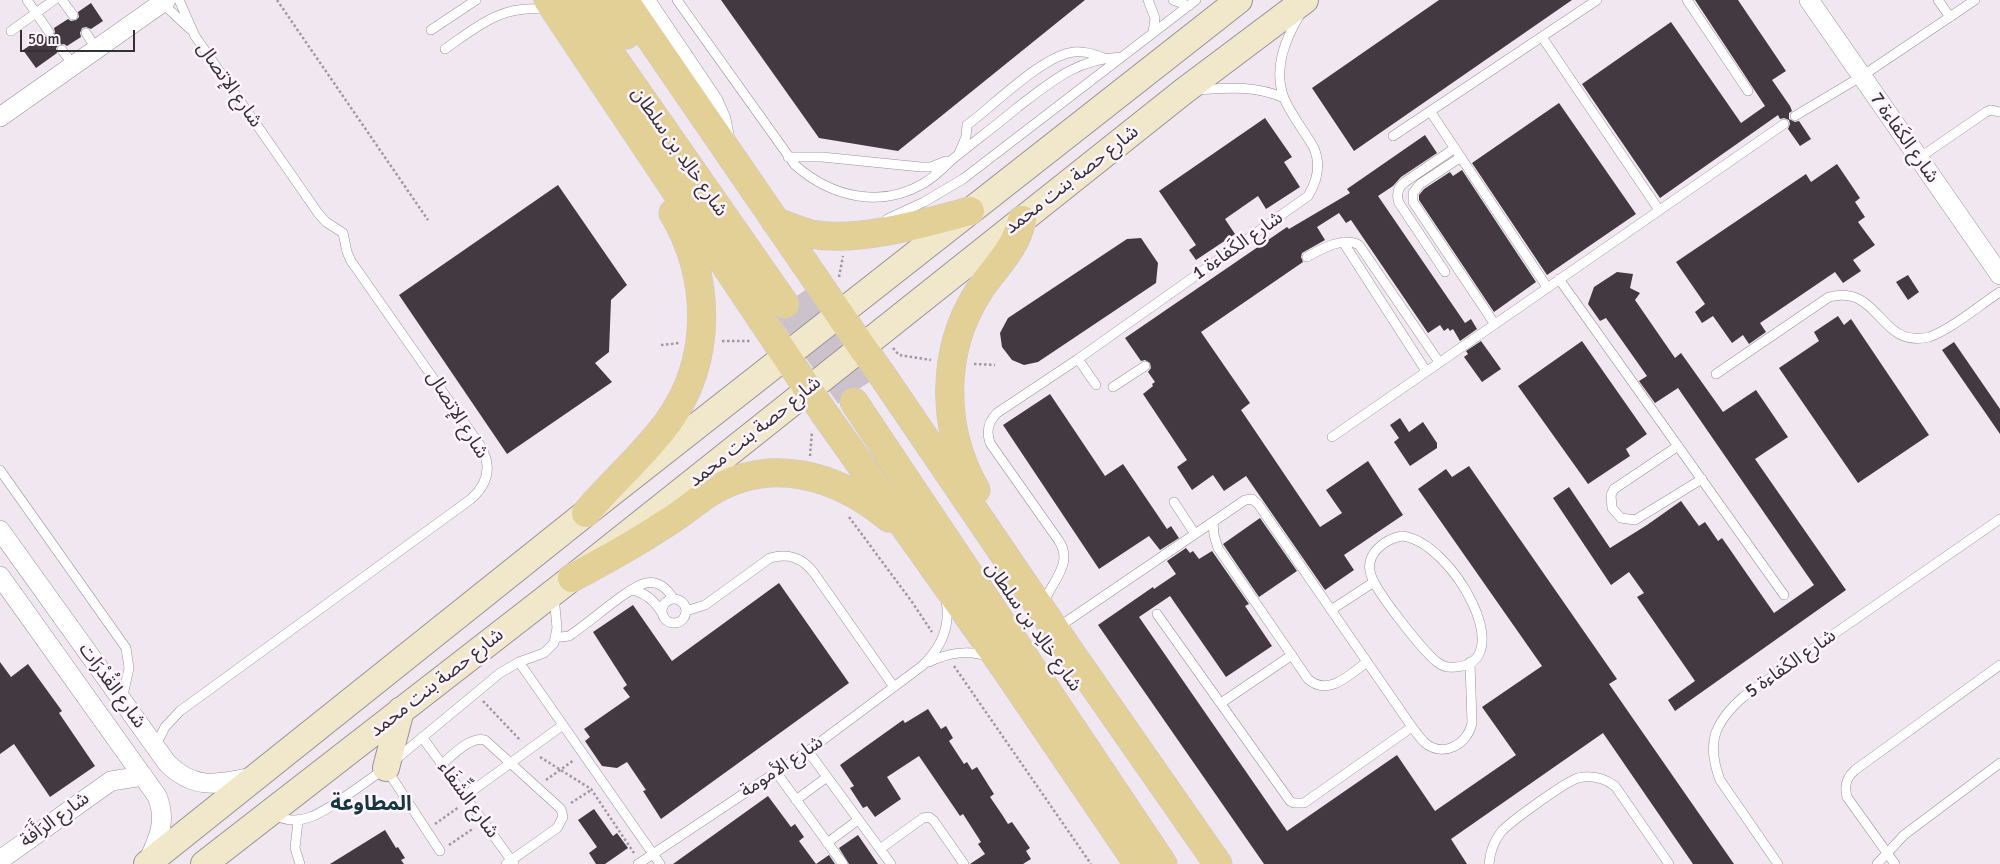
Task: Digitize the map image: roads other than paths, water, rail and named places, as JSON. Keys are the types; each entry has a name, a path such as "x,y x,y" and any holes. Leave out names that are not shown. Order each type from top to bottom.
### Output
{"main road":[{"name":"شارع خالِد بن سلطان","path":"559,4 794,298 602,0"},
{"path":"624,0 1218,864"},
{"name":"شارع حصة بنت محمد","path":"147,864 586,513 1239,0"},
{"name":"شارع حصة بنت محمد","path":"214,859 269,813 563,585 1184,92 1306,0"},
{"path":"559,4 587,69 686,234 697,273 702,310 700,341 688,386 668,421 656,437 586,513"},
{"path":"571,34 809,390 1000,661 1138,864"},
{"path":"775,221 799,231 817,235 857,234 901,228 970,211"},
{"path":"1002,552 995,529 969,476 958,448 950,409 950,374 957,338 971,305 980,289 1011,249 1018,235 1022,220"},
{"name":"شارع خالِد بن سلطان","path":"1163,864 861,395 1199,864"},
{"path":"563,585 641,540 709,493 753,476 772,473 808,475 836,484 864,498 915,541"},
{"path":"386,768 401,710"}],"street":[{"path":"645,0 718,110 724,131 726,149"},
{"name":"شارع الكَفاءة 7","path":"1808,0 2000,275"},
{"path":"0,117 68,57 91,41 169,1"},
{"name":"شارع القُدْرَات","path":"0,530 155,747 174,770 200,783 220,784 256,776"},
{"name":"شارع القُدْرَات","path":"0,576 157,796 162,813 161,832 147,864"},
{"path":"90,702 117,693"},
{"path":"111,780 119,765 122,747"},
{"name":"شارع الرَأَفَة","path":"0,860 111,780 143,776"}],"lane":[{"path":"27,0 49,32"},
{"path":"11,31 54,0"},
{"path":"62,0 73,15"},
{"path":"432,30 476,0"},
{"path":"677,0 788,157 805,174 828,188 850,196 878,198 892,196 915,188 926,182 1062,74 1089,62 1104,58 1121,57"},
{"path":"1148,0 1155,18 1153,33"},
{"path":"1173,0 1192,3"},
{"name":"شارع الكَفاءة 1","path":"1049,620 1049,590 1064,565 1064,552 1059,541 990,443 989,422 997,413 1056,374 1308,196 1318,173 1317,156 1284,98 1280,75 1282,52 1290,31 1306,0"},
{"path":"1394,136 1597,0"},
{"path":"1687,0 1748,91"},
{"path":"1938,0 1950,17"},
{"path":"1795,116 1862,76 1975,0"},
{"name":"شارع الإتصال","path":"155,747 165,727 180,711 471,499 485,484 488,464 483,449 352,261 344,243 343,233 326,222 318,213 169,1"},
{"name":"شارع الإتصال","path":"169,1 185,10 190,29"},
{"path":"857,234 924,202 963,179 1192,3"},
{"path":"445,49 482,23 501,13 522,8 559,4"},
{"path":"1542,37 1659,210"},
{"path":"788,157 830,157 931,167 957,156 966,137 967,125 1043,64 1073,52 1087,52 1104,58"},
{"path":"1184,92 1242,87 1264,90 1284,98"},
{"path":"1919,158 1986,112 1991,110 2000,112"},
{"path":"1430,111 1547,286"},
{"path":"1332,437 1547,286 1784,124"},
{"path":"1445,272 1399,203 1397,193 1405,182 1455,148"},
{"path":"1461,157 1416,188 1413,202 1494,323"},
{"path":"1307,257 1325,248 1344,242 1349,241 1359,244 1439,362"},
{"path":"1344,242 1426,371"},
{"path":"1559,278 1784,595"},
{"path":"1716,374 1829,298 1845,295 1858,298 1864,301 1889,328 1903,335 1918,338 1942,331 2000,292"},
{"path":"1078,358 1096,385"},
{"path":"1114,387 1145,366"},
{"path":"1678,446 1614,489 1611,502 1616,514 1628,520 1641,518 1702,479"},
{"path":"0,470 126,648 130,668 117,693"},
{"path":"1049,620 1196,534 1245,500 1252,499 1256,501 1412,727 1424,742 1432,747 1441,749 1459,745 1466,739 1470,731 1472,723 1470,662"},
{"path":"1174,502 1196,534"},
{"name":"شارع الكَفاءة 5","path":"1778,864 1720,780 1712,743 1719,724 1742,697 2000,519"},
{"path":"1213,522 1214,536 1218,548 1308,679 1321,687 1336,684 1367,662"},
{"path":"1402,536 1419,540 1444,560 1462,583 1476,611 1483,640 1481,650 1470,662 1455,667 1439,664 1406,627 1374,582 1370,574 1372,558 1380,545 1386,540 1402,536"},
{"path":"686,611 705,605 770,558 780,555 799,559 808,564 894,687"},
{"name":"شارع الأمومة","path":"639,863 808,751 934,655 947,626 948,610 941,578"},
{"path":"1330,610 1374,582"},
{"path":"556,636 569,636 632,590 647,583 656,583 669,592 673,599"},
{"path":"269,813 283,819 298,820 318,816 386,768 500,673 519,662 544,653 554,643 556,636 563,585"},
{"path":"632,590 647,595 658,606 666,621 675,624 683,620 686,611 683,602 673,599 664,603 662,613"},
{"path":"1157,614 1290,800 1299,804 1304,803 1412,727"},
{"name":"شارع الأمومة","path":"922,666 946,655 969,653 985,655 1000,661"},
{"path":"1221,703 1292,655"},
{"path":"519,662 660,864"},
{"path":"1895,864 1847,797 1845,787 1848,778 1855,770 2000,665"},
{"path":"467,798 562,725"},
{"name":"شارع الشِّفَاء","path":"422,737 467,798 510,863"},
{"path":"442,764 471,741 480,739 489,742 561,809 563,817 557,828 510,863"},
{"path":"808,751 891,864"},
{"path":"1877,864 1904,835 2000,763"},
{"path":"386,768 440,851"},
{"path":"776,772 843,864"},
{"path":"796,800 827,777"},
{"path":"1489,864 1496,839 1508,825 1571,781 1587,777 1603,779 1615,786 1670,864"},
{"path":"880,849 923,818 929,818 934,821 964,864"},
{"path":"298,820 295,848 300,864"},
{"path":"827,843 858,820"}],"tunnel":[{"path":"804,291 869,388"},
{"path":"785,304 854,402"}],"district":[{"name":"المطاوعة","path":"371,804"}]}
